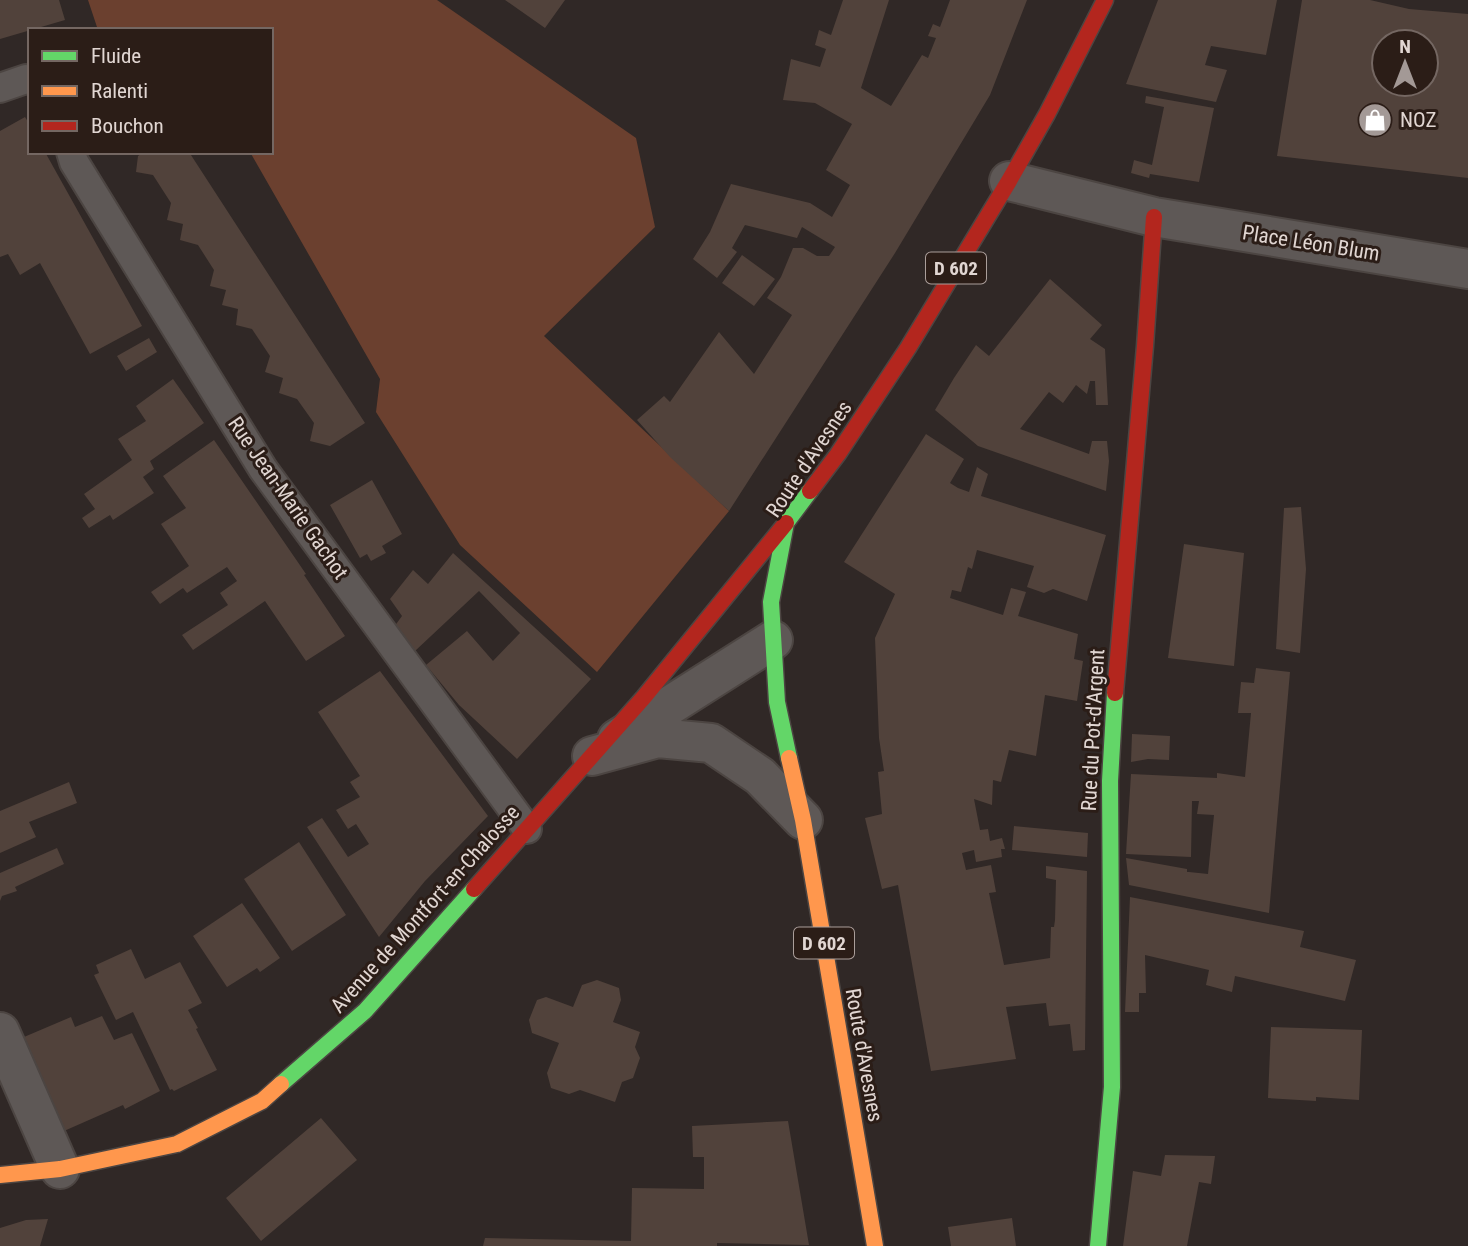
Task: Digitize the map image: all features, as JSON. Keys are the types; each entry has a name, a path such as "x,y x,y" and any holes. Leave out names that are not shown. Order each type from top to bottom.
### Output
{"street":[{"name":"Route d'Avesnes","path":"875,1246 803,820 776,702 771,602 786,523 838,454 908,348 1047,114 1105,0"},
{"name":"Place Léon Blum","path":"1009,181 1154,217 1468,269"},
{"name":"Rue du Pot-d'Argent","path":"1098,1246 1112,1087 1111,768 1118,650 1154,217"},
{"name":"Avenue de Montfort-en-Chalosse","path":"0,1175 61,1169 177,1144 262,1101 365,1011 643,697 786,523"},
{"path":"592,756 774,640"},
{"path":"592,756 658,738 711,743 760,776 803,820"},
{"path":"0,1032 61,1169"}],"lane":[{"path":"0,88 28,80"},
{"name":"Rue Jean-Marie Gachot","path":"72,154 74,162 263,469 527,829"}],"shaded area":[{"path":"88,0 437,0 636,138 655,227 544,336 729,511 597,672 460,545 376,412 380,379 251,154 273,154 273,28 97,27"}],"building":[{"path":"0,0 59,0 65,20 28,28 28,31 0,39"},
{"path":"505,0 565,0 545,28"},
{"path":"843,0 889,0 861,88 891,106 922,55 928,58 936,38 928,36 933,24 940,27 950,0 1027,0 990,95 895,253 729,511 670,457 637,420 664,396 670,402 719,332 754,374 792,315 767,298 781,277 793,248 803,248 817,256 829,256 835,247 802,227 797,238 745,225 732,248 737,252 717,278 693,259 710,232 731,184 810,203 832,217 850,185 826,170 852,124 815,103 783,100 791,59 820,67 826,49 815,45 819,30 831,35"},
{"path":"1158,0 1277,0 1266,55 1211,46 1205,65 1227,70 1216,102 1126,84"},
{"name":"NOZ","path":"1302,0 1370,0 1409,9 1468,14 1468,178 1277,156"},
{"path":"1146,96 1214,108 1199,182 1150,174 1149,178 1131,173 1134,160 1152,165 1164,107 1145,103"},
{"path":"25,117 28,122 28,154 46,154 142,326 90,354 40,263 20,275 8,254 0,257 0,131"},
{"path":"190,154 365,423 330,446 310,441 314,423 297,399 279,393 283,378 265,372 270,356 252,329 236,325 238,309 222,305 226,290 210,286 214,270 198,245 180,240 183,224 167,220 171,203 153,175 136,172 138,156"},
{"path":"742,255 775,279 754,306 722,283"},
{"path":"1050,279 1102,325 1090,339 1105,349 1108,405 1096,405 1095,381 1090,381 1087,394 1076,385 1063,403 1049,392 1020,429 1089,454 1092,441 1107,441 1109,461 1106,491 978,446 935,410 976,345 989,356"},
{"path":"149,338 157,352 126,371 117,356"},
{"path":"173,379 204,423 150,461 154,469 143,477 154,493 113,520 110,515 89,528 82,518 95,509 84,494 132,460 118,439 146,421 136,406"},
{"path":"926,434 964,459 950,483 958,488 969,492 977,467 988,474 981,496 1106,535 1087,601 1053,589 1044,593 1027,587 1034,566 977,550 972,569 968,567 961,592 952,590 950,598 1003,615 1011,588 1026,592 1018,616 1078,634 1074,659 1083,661 1077,701 1045,695 1036,756 1009,750 1001,782 993,780 992,805 974,799 980,830 988,829 990,841 1002,838 1005,849 1001,849 1002,857 976,862 974,850 962,853 966,870 991,865 996,892 989,893 1004,965 1050,958 1056,880 1046,878 1046,866 1087,871 1085,1050 1073,1051 1070,1024 1049,1026 1046,1003 1006,1007 1016,1059 931,1071 898,885 882,889 865,818 882,814 878,772 884,771 879,738 875,638 895,594 844,562"},
{"path":"214,440 345,636 306,661 265,601 193,650 182,635 228,605 220,593 237,581 227,567 187,593 183,588 160,604 151,592 189,566 161,524 186,508 163,476"},
{"path":"372,480 402,534 382,546 386,553 371,561 367,554 360,558 330,505"},
{"path":"1301,507 1306,569 1300,653 1276,649 1284,508"},
{"path":"1184,544 1244,553 1234,666 1168,658"},
{"path":"453,553 591,679 517,759 459,705 426,665 467,631 493,661 520,633 479,591 415,651 394,627 402,616 390,599 413,570 428,584"},
{"path":"1256,668 1290,672 1269,913 1129,885 1126,858 1208,874 1214,815 1197,814 1199,801 1192,801 1191,857 1126,854 1131,774 1217,778 1217,773 1245,777 1251,713 1238,713 1241,682 1254,683"},
{"path":"380,671 488,816 425,881 379,937 307,827 322,818 348,857 369,844 356,824 348,829 336,810 360,797 350,782 360,776 318,712"},
{"path":"1132,734 1170,736 1169,760 1148,759 1131,762"},
{"path":"69,782 77,803 29,822 36,837 0,853 0,811"},
{"path":"1014,826 1088,833 1087,857 1012,850"},
{"path":"299,842 346,915 292,951 244,879"},
{"path":"57,848 64,864 15,887 17,891 2,896 0,901 0,873"},
{"path":"1130,897 1304,931 1300,947 1356,960 1345,1001 1235,976 1232,992 1206,985 1209,970 1145,955 1146,993 1139,993 1139,1012 1125,1012"},
{"path":"242,903 280,958 260,972 257,968 227,987 193,936"},
{"path":"131,949 145,979 180,962 202,1003 188,1010 217,1070 174,1091 170,1090 133,1012 116,1020 94,975 99,973 96,965"},
{"path":"597,980 619,988 621,1000 613,1022 640,1032 635,1047 640,1058 633,1078 622,1082 615,1102 580,1090 569,1094 551,1088 547,1073 559,1043 532,1033 529,1020 537,1000 546,997 573,1007 582,985"},
{"path":"102,1016 114,1040 132,1033 160,1091 125,1109 123,1105 64,1131 24,1037 71,1017 75,1027"},
{"path":"1271,1027 1362,1030 1359,1100 1268,1098"},
{"path":"321,1118 357,1160 261,1241 226,1198"},
{"path":"788,1121 809,1245 717,1243 717,1246 483,1246 485,1238 631,1241 632,1188 704,1189 704,1157 693,1157 692,1126"},
{"path":"1165,1155 1215,1156 1211,1184 1199,1182 1187,1246 1123,1246 1133,1171 1161,1176"},
{"path":"1012,1218 1016,1246 951,1246 948,1227"},
{"path":"48,1219 40,1246 0,1246 0,1228 26,1220"}],"traffic: fast":[{"path":"789,758 777,702 771,602 786,523 810,491"},
{"path":"1098,1246 1112,1087 1110,781 1115,693"},
{"path":"281,1084 365,1011 474,889"}],"traffic: slow":[{"path":"789,758 803,820 875,1246"},
{"path":"0,1175 60,1169 177,1144 262,1101 281,1084"}],"traffic: jam":[{"path":"810,491 838,454 908,348 1009,181 1047,114 1105,0"},
{"path":"1115,693 1154,217"},
{"path":"474,889 644,697 786,523"}],"place":[{"name":"NOZ","path":"1375,120"}]}
